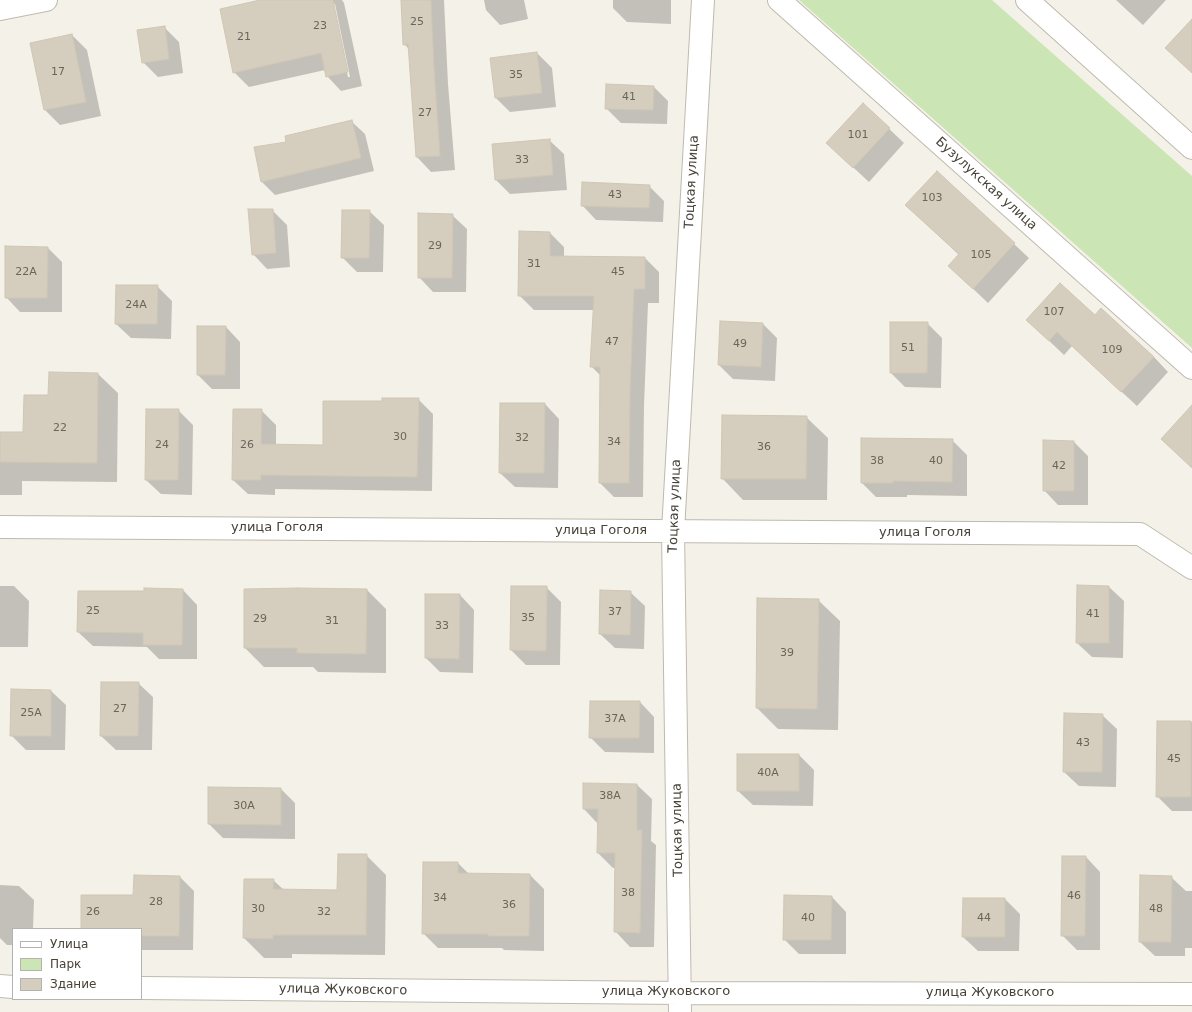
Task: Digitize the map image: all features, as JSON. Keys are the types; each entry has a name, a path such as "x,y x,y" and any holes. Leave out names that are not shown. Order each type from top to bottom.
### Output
{"street":[{"path":"0,9 46,0"},
{"name":"Тоцкая улица","path":"680,1002 673,531 703,0"},
{"name":"Бузулукская улица","path":"780,0 1192,368"},
{"path":"1026,0 1192,148"},
{"name":"улица Гоголя","path":"0,527 1140,534 1192,568"},
{"path":"0,986 12,986"},
{"name":"улица Жуковского","path":"142,988 680,1002 1192,994"}],"green space":[{"path":"799,0 992,0 1192,176 1192,348"}],"building":[{"path":"260,0 333,0 348,72 326,77 321,53 233,73 220,9"},
{"path":"401,0 431,0 440,156 416,157 408,44 403,45"},
{"path":"1192,19 1192,73 1165,48"},
{"path":"165,26 169,59 142,63 137,30"},
{"path":"72,34 86,102 44,110 30,43"},
{"path":"537,52 542,93 495,98 490,58"},
{"path":"606,84 654,86 653,110 605,109"},
{"path":"863,103 890,128 853,168 826,143"},
{"path":"352,120 361,158 261,182 254,147 286,142 285,136"},
{"path":"550,139 553,175 495,180 492,144"},
{"path":"937,171 1015,243 973,289 948,266 959,254 905,205"},
{"path":"582,182 650,185 649,208 581,206"},
{"path":"248,209 273,209 276,253 252,255"},
{"path":"342,210 370,210 369,258 341,258"},
{"path":"418,213 453,214 452,278 418,278"},
{"path":"519,231 550,232 550,256 645,257 645,289 634,289 630,391 629,483 599,483 600,367 590,367 594,296 518,296"},
{"path":"5,246 48,247 47,298 5,298"},
{"path":"1060,283 1095,315 1101,308 1154,357 1121,392 1057,332 1049,341 1026,320"},
{"path":"116,285 158,285 157,324 115,324"},
{"path":"720,321 763,323 761,367 718,365"},
{"path":"890,322 928,322 927,373 890,373"},
{"path":"197,326 226,326 225,375 197,375"},
{"path":"49,372 98,373 97,463 0,462 0,432 23,432 24,395 48,395"},
{"path":"382,398 419,398 417,477 261,475 261,480 232,480 233,409 262,409 261,444 323,445 323,401 382,401"},
{"path":"500,403 545,403 544,473 499,473"},
{"path":"1192,405 1192,468 1161,439"},
{"path":"146,409 179,409 178,480 145,480"},
{"path":"722,415 807,416 806,479 721,479"},
{"path":"861,438 953,439 952,482 893,481 893,483 861,483"},
{"path":"1043,440 1074,441 1074,491 1043,491"},
{"path":"1077,585 1109,586 1109,643 1076,643"},
{"path":"511,586 547,586 546,651 510,650"},
{"path":"144,588 183,589 182,645 143,645 143,633 77,632 78,591 144,591"},
{"path":"244,589 367,589 366,654 297,653 297,648 244,648"},
{"path":"600,590 631,591 630,635 599,634"},
{"path":"425,594 460,594 459,659 425,658"},
{"path":"757,598 819,599 817,709 756,708"},
{"path":"101,682 139,682 138,736 100,736"},
{"path":"11,689 51,690 51,736 10,736"},
{"path":"590,701 640,701 639,738 589,738"},
{"path":"1064,713 1103,714 1102,772 1063,772"},
{"path":"1157,721 1191,721 1191,797 1156,797"},
{"path":"737,754 799,754 799,791 737,791"},
{"path":"583,783 637,784 637,830 642,830 640,933 614,932 615,853 597,853 598,809 583,809"},
{"path":"208,787 281,788 281,825 208,824"},
{"path":"338,854 367,854 366,935 273,935 273,939 243,938 244,879 274,879 273,889 337,890"},
{"path":"1062,856 1086,856 1085,936 1061,936"},
{"path":"423,862 458,862 458,873 530,874 529,936 488,936 488,934 422,934"},
{"path":"134,875 180,876 179,936 142,936 142,928 81,928 81,895 133,895"},
{"path":"1140,875 1172,876 1171,942 1139,942"},
{"path":"784,895 832,896 831,940 783,940"},
{"path":"963,898 1005,898 1005,937 962,937"}]}
